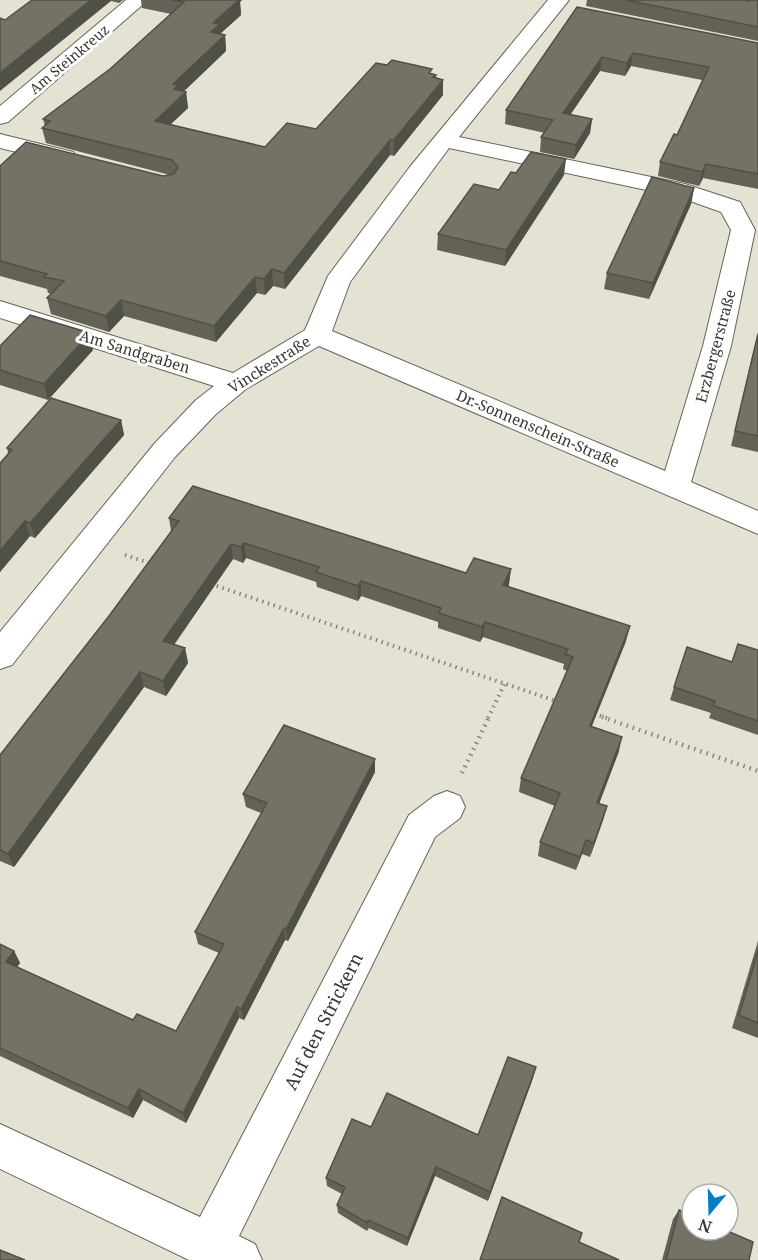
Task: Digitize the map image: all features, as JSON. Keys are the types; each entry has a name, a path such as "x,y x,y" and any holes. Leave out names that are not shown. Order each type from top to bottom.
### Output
{"street":[{"name":"Am Steinkreuz","path":"0,117 138,0"},
{"name":"Vinckestraße","path":"0,656 165,450 206,407 236,383 317,335 337,281 417,173 563,7"},
{"path":"0,141 89,163"},
{"name":"Erzbergerstraße","path":"446,141 686,191 731,207 743,230 717,346 675,487"},
{"name":"Am Sandgraben","path":"0,309 236,383"},
{"name":"Dr.-Sonnenschein-Straße","path":"317,335 758,523"},
{"name":"Auf den Strickern","path":"0,1146 225,1252 422,826 447,807"}],"path":[{"path":"91,544 158,566"},
{"path":"203,581 561,702"},
{"path":"447,807 505,683"},
{"path":"584,710 758,771"}],"building":[{"path":"32,0 91,0 0,73 0,18 5,20"},
{"path":"172,0 239,0 213,23 220,24 211,32 225,35 173,84 178,85 174,89 186,92 155,121 265,147 287,123 316,129 376,63 387,65 392,60 432,69 429,73 436,75 433,77 443,80 394,140 390,140 284,273 272,269 264,279 255,277 214,326 121,300 106,316 47,298 64,281 44,277 47,274 0,261 0,166 26,142 163,176 174,174 178,167 172,160 42,128 50,121 43,119 110,69 184,2"},
{"path":"626,0 758,0 758,27"},
{"path":"577,7 758,43 758,174 706,164 702,172 660,162 674,134 677,135 709,67 633,53 627,63 602,57 563,113 592,119 576,145 541,137 553,120 506,110"},
{"path":"531,152 566,159 506,250 438,234 474,184 499,190 511,172 516,173"},
{"path":"652,177 694,188 653,283 607,273"},
{"path":"30,315 90,333 44,384 0,370 0,346"},
{"path":"758,334 758,436 735,431"},
{"path":"51,398 121,420 30,523 25,521 0,551 0,463 12,450 7,448"},
{"path":"193,486 466,573 474,558 511,569 503,585 630,626 590,726 622,737 597,803 607,806 594,843 586,840 580,857 540,842 560,793 521,778 573,657 565,654 568,649 485,622 482,627 439,613 441,608 361,581 358,586 316,572 319,567 244,543 241,547 231,544 163,641 185,648 163,681 140,672 8,854 0,850 0,755 109,616 179,521 169,518"},
{"path":"738,644 758,650 758,721 714,706 715,701 674,687 687,647 732,662"},
{"path":"284,725 375,759 286,929 284,928 241,1009 237,1007 183,1113 139,1089 128,1108 0,1048 0,944 14,951 6,962 133,1020 137,1014 176,1031 224,944 195,932 267,803 243,794"},
{"path":"758,951 758,1023 739,1015"},
{"path":"508,1057 536,1067 490,1192 436,1167 408,1238 368,1220 367,1223 337,1205 345,1187 326,1178 352,1119 371,1127 387,1093 478,1135"},
{"path":"502,1197 582,1233 579,1242 619,1260 480,1260"},
{"path":"679,1210 680,1242 740,1242 740,1236 753,1242 749,1260 666,1260"},
{"path":"0,1250 25,1260 0,1260"}]}
